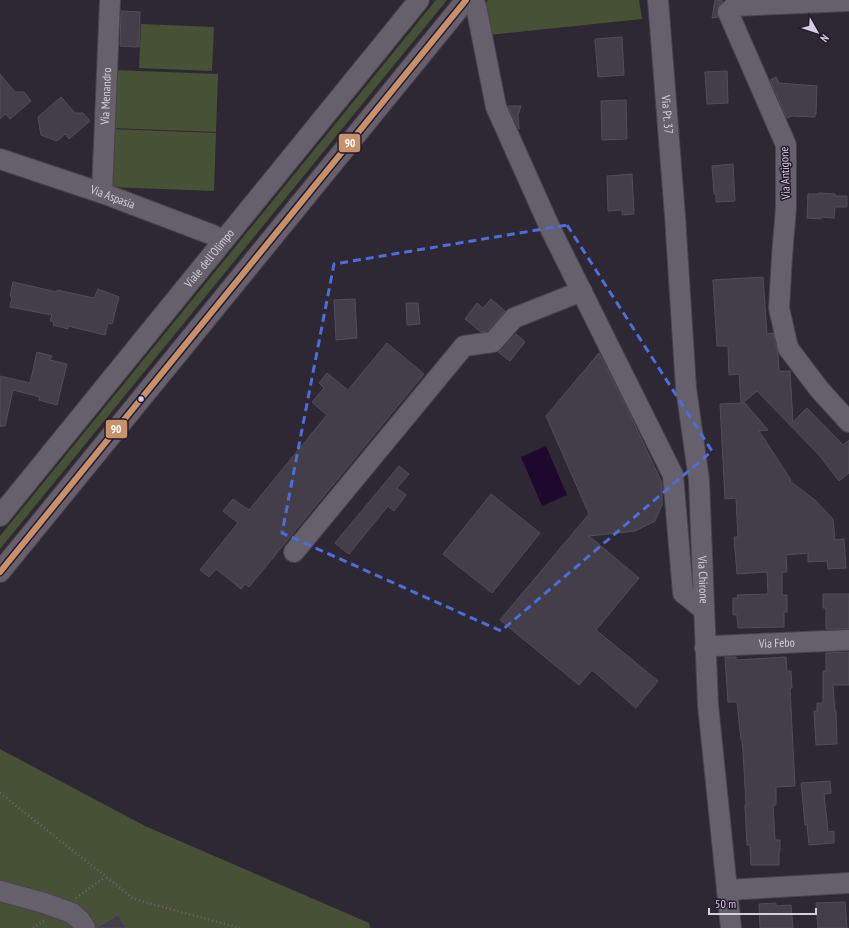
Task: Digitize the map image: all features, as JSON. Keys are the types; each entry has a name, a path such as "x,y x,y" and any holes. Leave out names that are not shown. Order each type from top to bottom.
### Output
{"street":[{"name":"Via Menandro","path":"102,193 110,0"},
{"name":"Viale dell'Olimpo","path":"0,516 419,0"},
{"path":"0,572 466,0"},
{"path":"474,0 496,107 551,230 673,474 683,593 704,610"},
{"name":"Via Pt. 37","path":"658,0 676,231"},
{"name":"Via Antigone","path":"849,1 735,6 728,12 786,145 786,208 779,308 788,348 819,389 849,422"},
{"name":"Via Aspasia","path":"0,159 102,193 213,235 222,242"},
{"name":"Via Chirone","path":"676,231 686,388 698,480 708,706 731,928"},
{"path":"294,552 464,346 493,342 514,318 582,291"},
{"name":"Via Febo","path":"705,648 714,646 849,640"},
{"path":"727,890 849,883"},
{"path":"0,891 44,902 72,913 80,920 85,928"}],"path":[{"path":"0,793 134,899 240,928"}],"highlighted area":[{"path":"567,225 712,451 501,631 282,533 334,264"}],"green space":[{"path":"436,0 447,0 0,549 0,536"},
{"path":"488,0 639,0 642,19 489,35 484,5"},
{"path":"141,24 214,27 212,71 139,68"},
{"path":"115,70 218,74 216,132 112,128"},
{"path":"113,129 216,133 214,191 110,187"},
{"path":"0,749 145,826 369,923 370,928 0,928"}],"shaded area":[{"path":"546,446 567,495 542,506 521,457"}],"building":[{"path":"715,0 723,1 717,9 718,17 712,18"},
{"path":"121,11 140,12 139,47 120,46"},
{"path":"622,37 624,75 598,77 595,39"},
{"path":"727,71 728,103 707,104 705,72"},
{"path":"0,74 15,92 24,92 31,101 10,119 6,114 0,119"},
{"path":"776,77 779,83 817,86 815,117 792,116 787,118 770,80"},
{"path":"61,97 75,113 83,113 90,121 69,139 65,134 57,141 41,135 38,117"},
{"path":"626,100 627,139 602,140 601,101"},
{"path":"508,106 521,106 518,115 519,129"},
{"path":"733,164 735,201 716,202 712,166"},
{"path":"632,174 634,214 622,215 622,210 608,211 607,176"},
{"path":"808,194 835,194 835,196 847,196 847,207 835,207 834,218 807,218"},
{"path":"763,277 767,334 773,333 778,354 779,371 790,371 793,422 807,408 843,445 849,440 849,473 839,481 820,456 757,391 743,403 745,403 768,430 759,431 791,480 790,481 815,500 833,519 835,540 844,539 846,568 828,569 827,561 808,562 808,553 786,555 787,572 782,572 782,595 787,595 787,612 784,612 784,627 738,628 737,615 733,615 733,598 738,598 737,595 768,594 767,572 737,574 734,537 738,537 736,498 725,499 720,404 741,403 739,374 729,375 728,346 717,346 713,280"},
{"path":"13,282 57,292 57,290 94,298 98,289 119,297 112,324 108,323 105,335 68,326 68,329 53,325 54,322 50,321 52,315 10,307 12,297 10,296"},
{"path":"355,299 357,338 336,340 334,300"},
{"path":"491,299 505,311 487,331 481,332 465,319 477,303 483,308"},
{"path":"406,303 418,303 420,324 407,325"},
{"path":"516,334 525,342 510,361 498,352 502,350"},
{"path":"387,343 424,374 249,587 245,584 241,589 216,569 209,577 200,570 238,523 223,511 233,499 249,510 327,415 312,402 324,388 319,383 327,373 348,390"},
{"path":"37,352 52,356 50,360 67,364 57,405 39,400 40,397 13,390 5,426 0,426 0,376 30,383"},
{"path":"599,353 662,483 662,505 655,521 635,531 589,536 639,578 596,630 658,681 636,708 592,670 579,685 500,620 589,514 546,416"},
{"path":"399,466 409,474 397,488 406,495 394,511 388,506 349,554 335,543"},
{"path":"491,494 540,533 492,593 443,554"},
{"path":"823,594 849,594 849,629 826,629 826,608 823,608"},
{"path":"849,652 849,685 833,685 835,711 836,710 837,744 816,745 814,711 817,711 817,703 823,703 823,671 826,671 826,653"},
{"path":"725,657 736,657 736,660 786,657 787,671 791,671 792,688 790,688 795,786 776,787 776,805 773,805 775,840 780,840 779,865 751,865 750,845 747,845 742,740 737,702 728,702"},
{"path":"830,781 831,793 824,794 828,832 834,831 834,843 809,845 807,824 805,825 801,783"},
{"path":"845,902 847,928 818,928 816,903"},
{"path":"776,903 776,906 791,905 793,928 760,928 759,904"},
{"path":"118,915 126,928 96,928"}],"transit line":[{"name":"90","path":"0,572 466,0"}]}
